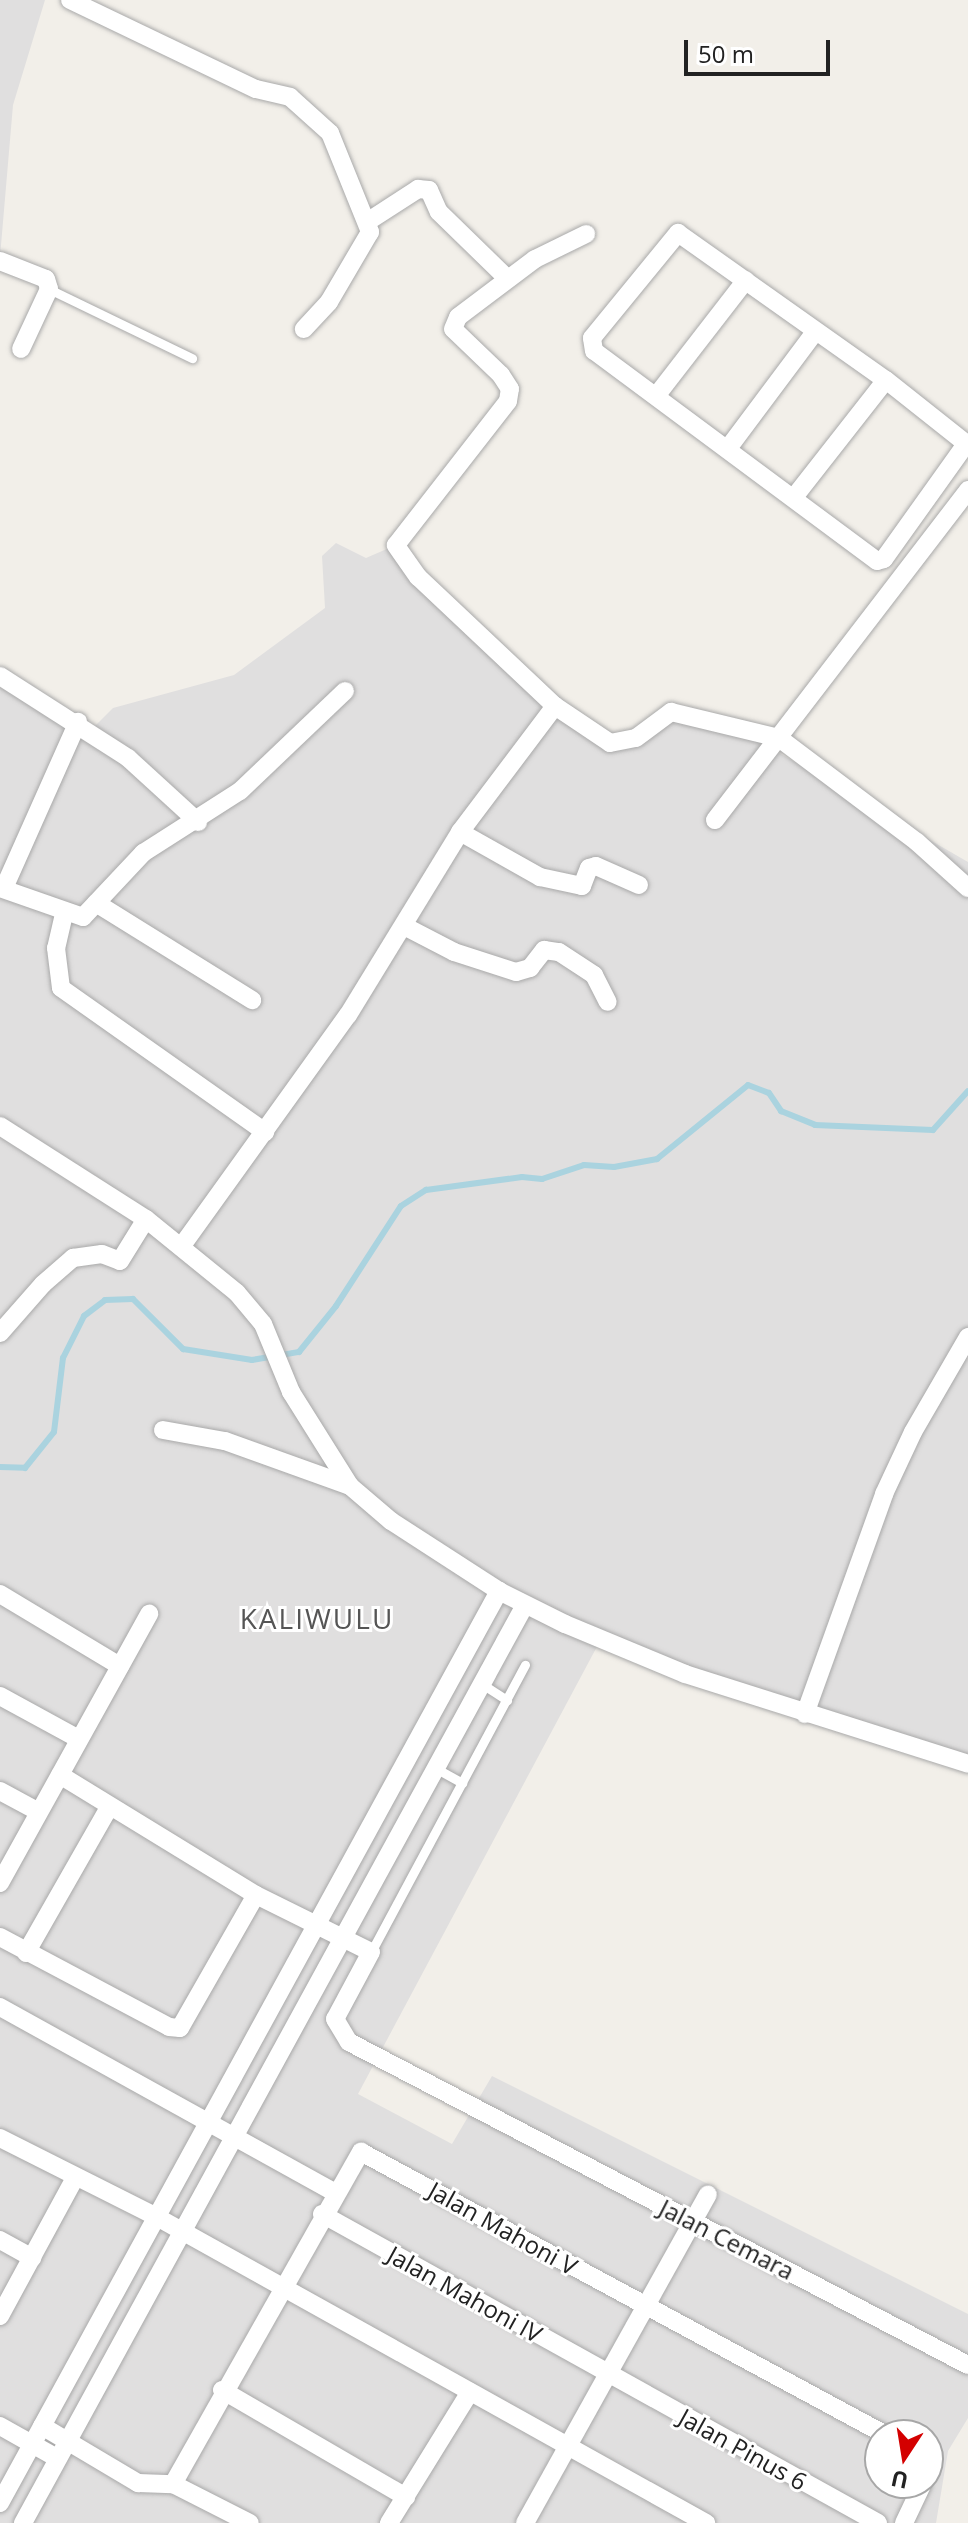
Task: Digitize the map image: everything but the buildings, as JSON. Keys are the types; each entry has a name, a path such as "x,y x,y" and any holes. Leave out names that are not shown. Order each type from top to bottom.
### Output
{"street":[{"path":"70,0 256,89 276,89 306,106 330,133 367,222 368,243 304,329"},
{"path":"367,222 418,189 429,190 439,212 508,279"},
{"path":"678,233 815,332 886,380 967,444 880,561 729,447 594,351 592,338 678,233"},
{"path":"586,234 535,259 458,317 453,329 501,375 510,389 508,401 396,545 418,577 555,706 610,743 636,738 671,712 779,738 917,842 968,888"},
{"path":"0,261 46,279 49,289 21,349"},
{"path":"657,395 746,280"},
{"path":"729,447 815,332"},
{"path":"795,496 886,380"},
{"path":"715,820 968,490"},
{"path":"0,676 28,698 78,722 128,758 198,822"},
{"path":"78,722 2,888 39,899 64,914 83,917 143,853 198,822 240,791 345,691"},
{"path":"181,1247 265,1132 404,926 460,832 555,706"},
{"path":"460,832 540,877 582,886 591,866 639,885"},
{"path":"96,903 252,1000"},
{"path":"64,914 56,948 61,988 265,1132"},
{"path":"404,926 454,952 516,972 530,968 544,950 559,952 594,975 608,1002"},
{"path":"0,1126 146,1219 237,1293 263,1324 291,1392 350,1486 391,1521 525,1605 685,1674 968,1764"},
{"path":"0,1333 73,1258 102,1254 120,1261 146,1219"},
{"path":"805,1714 884,1494 913,1432 968,1337"},
{"path":"163,1430 225,1441 350,1486"},
{"path":"0,2503 499,1591"},
{"path":"0,1594 120,1666"},
{"path":"23,2523 525,1605"},
{"path":"0,1883 149,1614"},
{"path":"0,1696 79,1739"},
{"path":"60,1775 256,1895 371,1952"},
{"path":"0,1791 39,1812"},
{"path":"26,1953 110,1806"},
{"path":"0,1937 169,2027 180,2028 256,1895"},
{"name":"Jalan Cemara","path":"371,1952 336,2027 349,2042 968,2365"},
{"path":"0,2007 210,2119 334,2192 222,2390 173,2484"},
{"path":"0,2138 155,2216 279,2289 706,2523"},
{"name":"Jalan Mahoni V","path":"334,2192 361,2152 864,2423"},
{"path":"0,2316 75,2178"},
{"path":"525,2523 690,2221 708,2194"},
{"name":"Jalan Mahoni IV","path":"322,2214 609,2374"},
{"path":"0,2240 32,2258"},
{"name":"Jalan Pinus 6","path":"609,2374 878,2523"},
{"path":"222,2390 406,2497"},
{"path":"389,2523 470,2392"},
{"path":"0,2426 57,2458"},
{"path":"42,2426 138,2483 173,2484 250,2523"},
{"path":"904,2523 915,2499"}],"lane":[{"path":"49,289 192,358"},
{"path":"371,1952 525,1665"},
{"path":"482,1684 507,1700"},
{"path":"437,1769 462,1783"}],"shaded area":[{"path":"0,0 45,0 13,105 0,257"},
{"path":"336,543 366,558 389,548 619,749 682,718 760,742 968,862 968,1771 871,1743 600,1641 358,2094 452,2144 492,2076 968,2314 968,2418 948,2451 944,2475 944,2419 864,2419 864,2499 940,2499 936,2523 0,2523 0,686 87,734 113,708 234,675 325,608 322,556"}],"waterway":[{"path":"0,1467 25,1468 54,1432 63,1358 84,1316 105,1300 133,1299 183,1349 252,1360 299,1352 336,1306 401,1206 426,1190 522,1177 542,1179 584,1165 614,1167 657,1159 748,1085 769,1093 781,1111 815,1125 933,1130 968,1091"}],"district":[{"name":"KALIWULU","path":"317,1618"}]}
